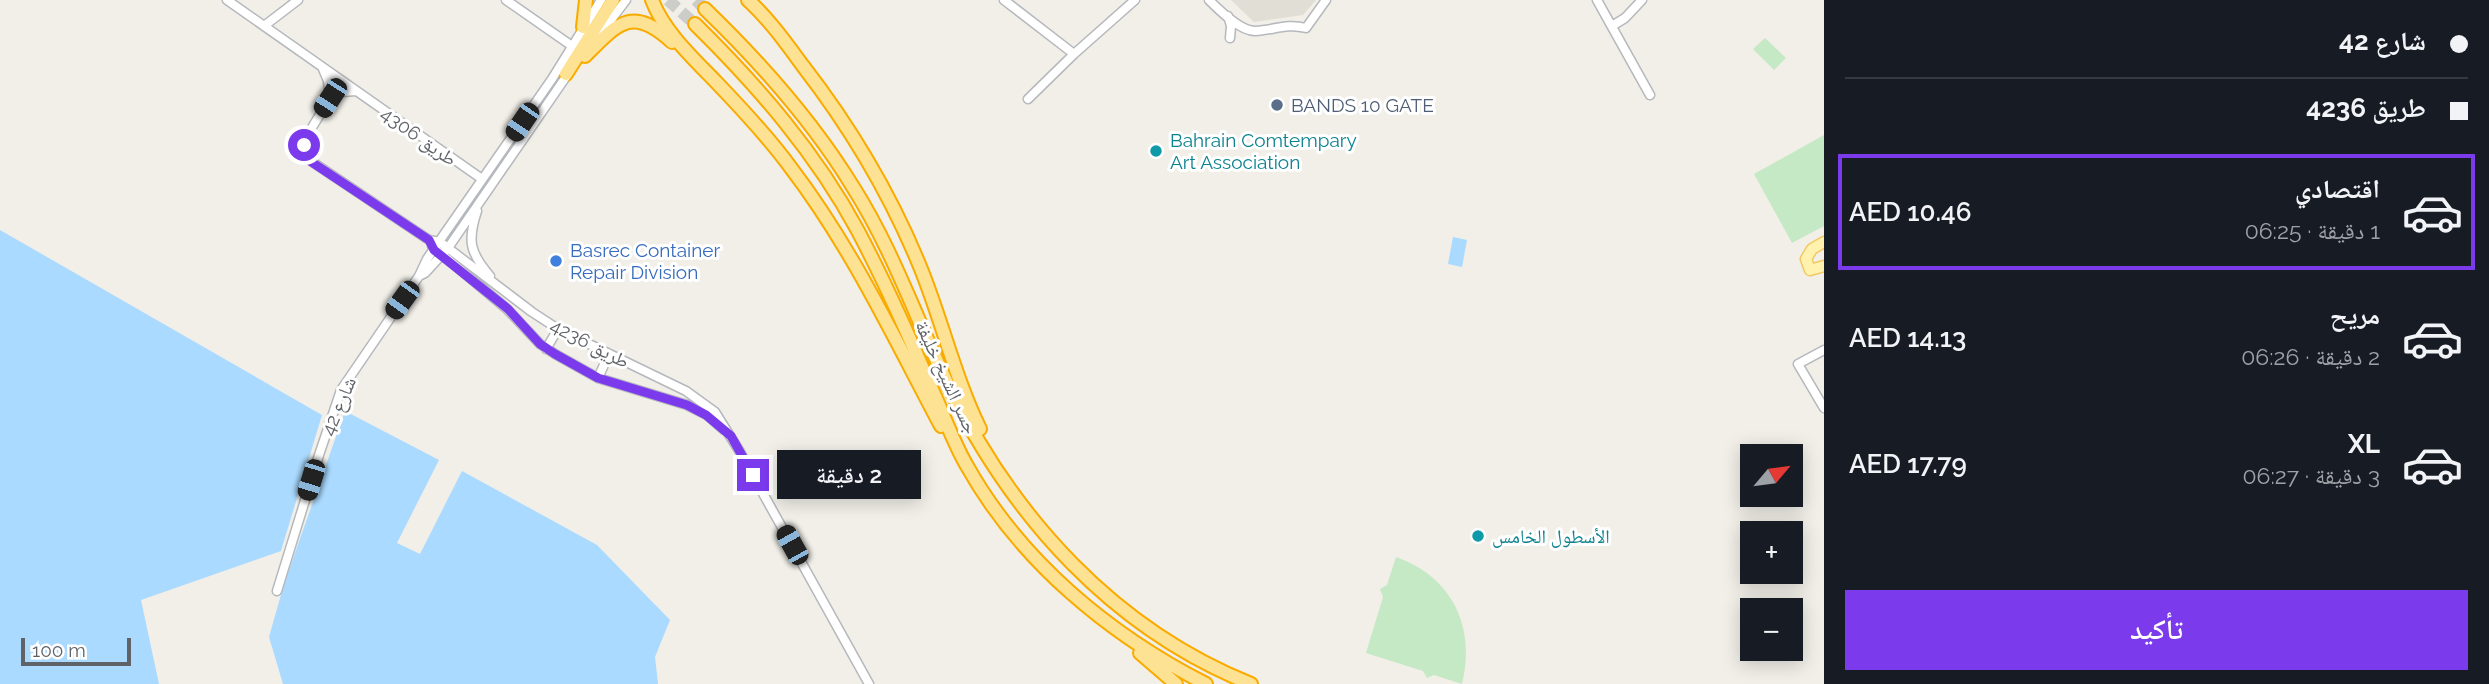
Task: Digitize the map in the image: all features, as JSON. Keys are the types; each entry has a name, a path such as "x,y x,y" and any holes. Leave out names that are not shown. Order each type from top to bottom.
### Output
{"highway":[{"path":"583,27 586,0"},
{"path":"566,75 612,0"},
{"path":"652,0 658,15 670,30 696,62 759,128 829,221 866,283 944,433 966,465"},
{"path":"660,0 661,10 670,30"},
{"path":"748,0 789,47 842,118 906,232 973,415 995,458 1000,478"},
{"path":"759,0 789,47"},
{"name":"جسر الشيخ خليفة","path":"705,9 766,70 797,106 854,187 912,302 963,414 1000,478 1040,530 1066,559 1111,600 1171,644 1210,667 1251,684"},
{"path":"585,56 614,28 635,21 652,25 696,62"},
{"name":"جسر الشيخ خليفة","path":"695,24 755,85 814,161 838,197 893,301 966,465 996,510 1050,573 1082,603 1168,665 1206,684"},
{"path":"1126,636 1141,654 1176,684"}],"main road":[{"path":"1824,242 1812,249 1806,260 1810,270 1824,266"}],"street":[{"name":"طريق 4306","path":"227,0 482,179"},
{"path":"264,26 298,0"},
{"path":"506,0 572,46"},
{"name":"شارع 42","path":"276,591 341,390 552,79 601,0"},
{"name":"شارع 42","path":"419,276 425,274 448,248 566,75 585,56 626,0"},
{"path":"1004,0 1074,54"},
{"path":"1028,99 1135,0"},
{"path":"1209,0 1242,26 1255,31 1289,25 1306,28 1326,0"},
{"path":"1597,0 1650,95"},
{"path":"1612,26 1625,18 1642,0"},
{"path":"1226,14 1231,26 1230,38"},
{"path":"322,67 328,81 330,98"},
{"path":"356,91 341,92 330,98 305,139 304,152 310,161 429,240 440,242 448,248"},
{"path":"527,114 535,120"},
{"path":"481,201 470,244 479,263 502,288"},
{"path":"429,240 434,250 442,256"},
{"name":"طريق 4236","path":"448,248 532,312 558,328 668,382 699,399 715,412 869,684"},
{"name":"طريق 4236","path":"442,256 508,309 546,349 598,378 687,405 706,415 731,436"},
{"path":"546,349 558,328"},
{"path":"1823,403 1798,364 1824,350"},
{"path":"598,378 608,354"}],"shaded area":[{"path":"1231,0 1316,0 1303,15 1254,22"}],"green space":[{"path":"1765,38 1786,58 1774,70 1753,49"},
{"path":"1824,135 1824,226 1792,243 1754,174"},
{"path":"1396,557 1432,577 1455,606 1465,642 1462,684 1434,675 1427,678 1423,671 1366,653 1383,597 1380,589 1387,585"}],"water":[{"path":"0,230 322,415 281,551 141,600 159,684 0,684"},
{"path":"1453,237 1467,240 1462,267 1448,264"},
{"path":"345,411 439,460 397,543 420,554 462,471 597,545 670,620 655,657 658,684 283,684 269,637 284,584"}],"tunnel":[{"path":"668,0 695,24"},
{"path":"696,0 705,9"}],"place":[{"name":"BANDS 10 GATE","path":"1277,105"},
{"name":"Bahrain Comtempary Art Association","path":"1156,151"},
{"name":"Basrec Container Repair Division","path":"556,261"},
{"name":"الأسطول الخامس","path":"1478,536"}],"route":[{"path":"304,145 304,152 310,161 429,240 434,250 508,309 546,349 598,378 687,405 706,415 731,436 753,475"}]}
